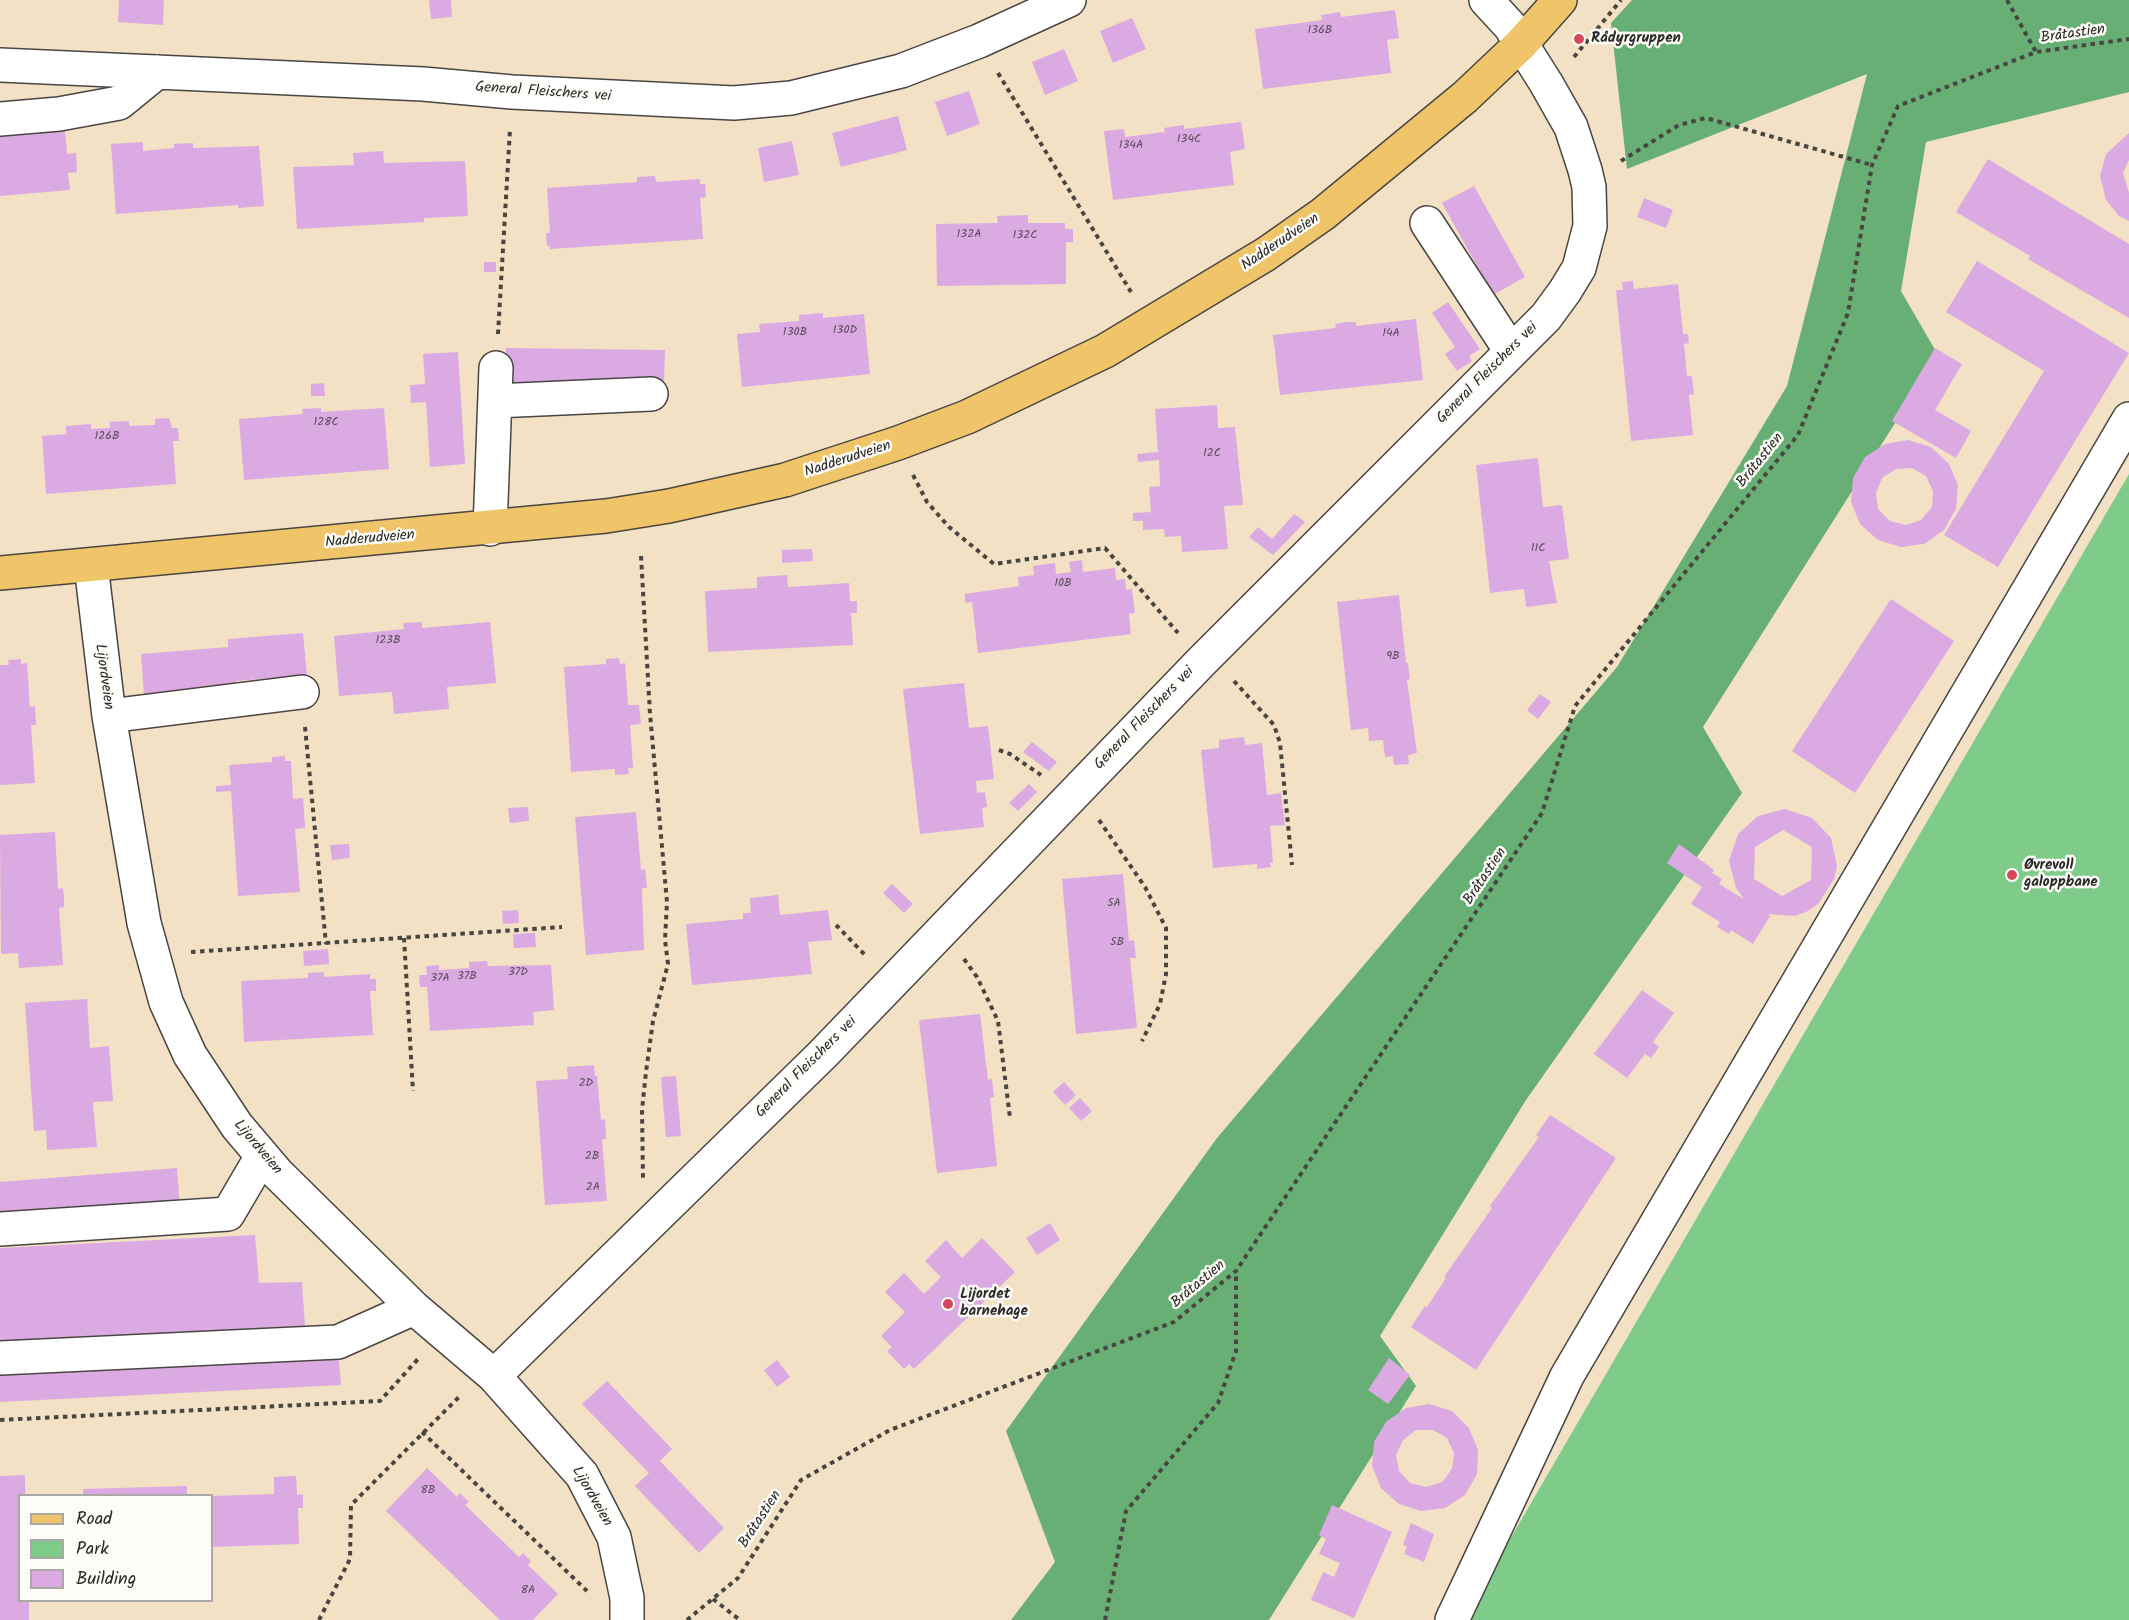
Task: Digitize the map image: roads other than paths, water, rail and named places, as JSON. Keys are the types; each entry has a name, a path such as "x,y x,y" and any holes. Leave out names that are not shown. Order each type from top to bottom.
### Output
{"main road":[{"name":"Nadderudveien","path":"0,573 554,523 658,508 785,480 908,439 967,417 1041,384 1165,317 1266,254 1323,214 1457,103 1521,44 1560,0"}],"street":[{"name":"General Fleischers vei","path":"0,65 423,84 512,92 734,103 791,98 901,71 979,41 1069,0"},
{"name":"General Fleischers vei","path":"494,1376 822,1054 1205,658 1546,317 1579,268 1590,226 1589,187 1571,127 1510,26 1486,0"},
{"path":"0,119 59,114 119,103 157,72"},
{"path":"1427,223 1511,351"},
{"path":"490,529 496,368"},
{"path":"495,401 651,394"},
{"path":"1452,1620 1567,1376 2129,419"},
{"name":"Lijordveien","path":"91,566 109,716 151,955 166,1002 190,1055 237,1126 262,1156 414,1308 494,1376 582,1475 614,1537 627,1598 627,1620"},
{"path":"109,716 303,706"},
{"path":"0,1229 228,1214 262,1156"},
{"path":"0,1358 338,1342 414,1308"}],"place":[{"name":"Rådyrgruppen","path":"1579,39"},
{"name":"Øvrevoll galoppbane","path":"2012,875"},
{"name":"Lijordet barnehage","path":"948,1304"}]}
